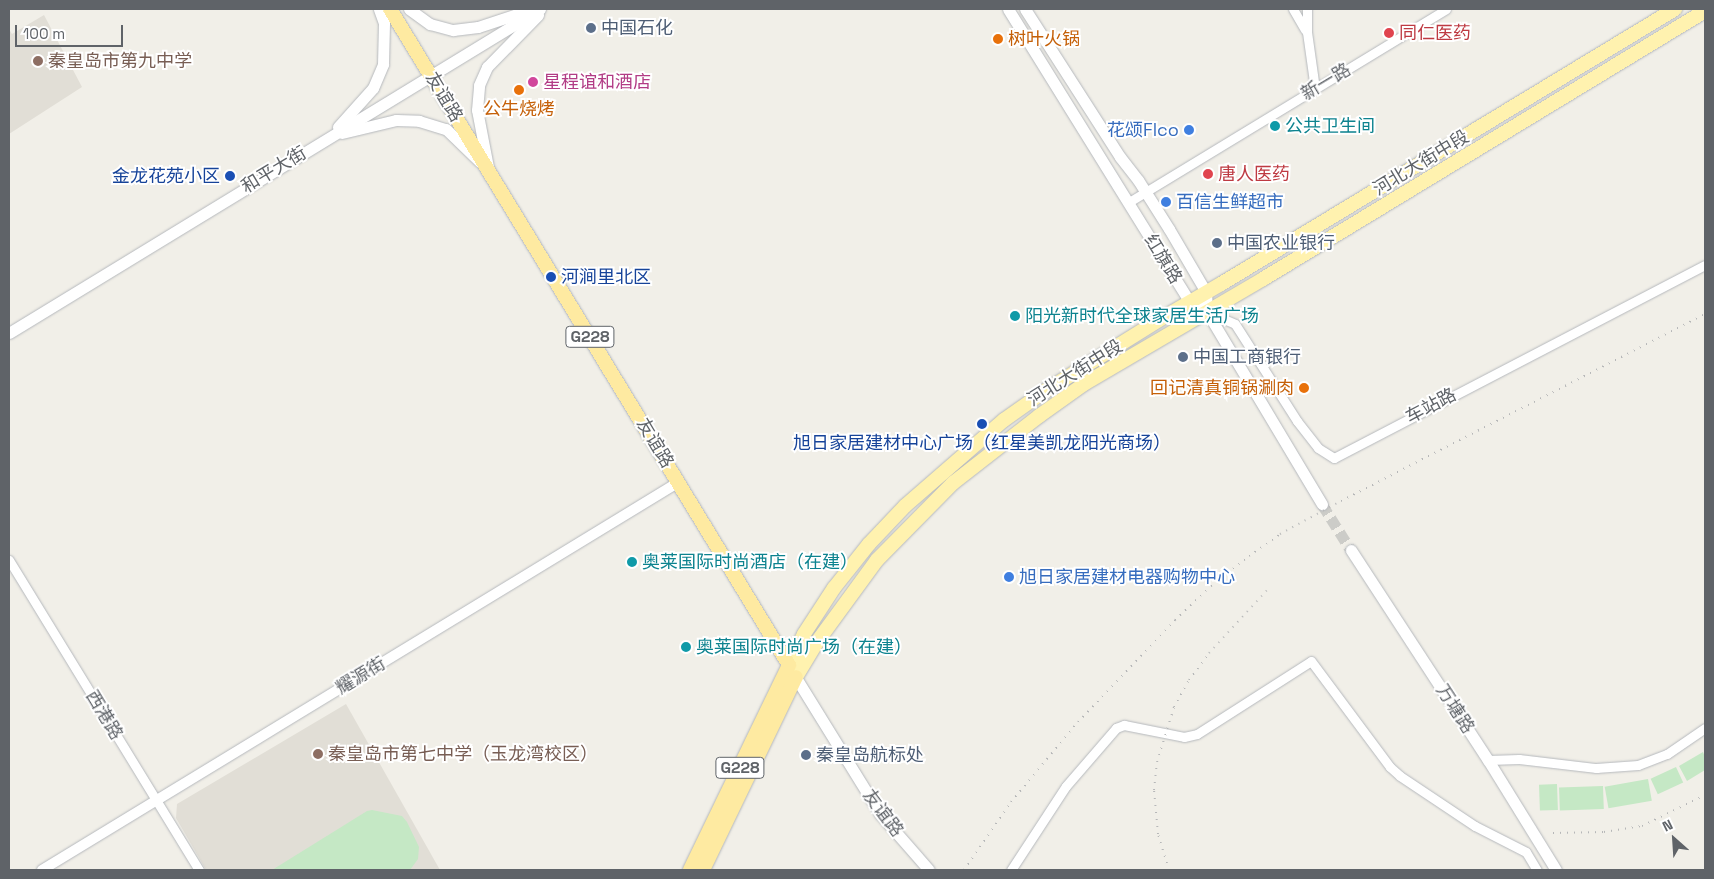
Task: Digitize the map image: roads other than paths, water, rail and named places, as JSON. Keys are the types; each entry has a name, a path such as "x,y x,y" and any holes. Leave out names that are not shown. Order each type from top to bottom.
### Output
{"highway":[{"name":"友谊路","path":"390,9 679,482 792,671"},
{"name":"河北大街中段","path":"690,870 792,671"},
{"name":"G228","path":"703,870 792,671"}],"main road":[{"path":"331,136 373,88 383,64 384,23 379,9"},
{"path":"409,9 430,24 453,30 478,27 533,9"},
{"path":"489,172 477,110 479,85 487,67 542,9"},
{"name":"和平大街","path":"9,333 542,9"},
{"name":"红旗路","path":"1008,9 1190,302 1207,312 1322,504"},
{"path":"1025,9 1120,157 1146,192 1206,292 1207,312"},
{"name":"河北大街中段","path":"792,671 804,634 834,588 887,525 949,465 1004,420 1045,391 1206,292 1675,9"},
{"path":"792,671 817,642 877,560 953,483 1084,384 1207,312 1705,11"},
{"path":"331,136 396,120 419,121 446,129 489,172"},
{"name":"万塘路","path":"1351,550 1488,760 1556,870"},
{"name":"友谊路","path":"792,671 880,814 929,870"}],"street":[{"path":"1293,9 1307,32"},
{"path":"1307,9 1307,32 1315,88"},
{"name":"新一路","path":"1128,202 1446,9"},
{"name":"车站路","path":"1207,312 1235,324 1297,421 1318,448 1334,458 1705,265"},
{"name":"耀源街","path":"42,870 679,482"},
{"name":"西港路","path":"9,560 199,870"},
{"path":"1011,870 1066,786 1116,728 1124,725 1184,737 1197,734 1311,661 1390,767 1400,776 1475,826 1526,852 1537,870"},
{"path":"1488,760 1519,760 1596,768 1638,765 1668,754 1705,728"}],"tunnel":[{"path":"1322,504 1351,550"}],"railway":[{"path":"964,870 1011,802 1078,722 1175,620 1211,586 1249,556 1280,534 1341,501 1705,314"},
{"path":"1169,870 1158,834 1154,790 1157,762 1174,707 1189,680 1209,653 1270,587"},
{"path":"1553,833 1604,832 1642,826 1705,795"}],"place":[{"name":"中国石化","path":"591,28"},
{"name":"同仁医药","path":"1389,33"},
{"name":"树叶火锅","path":"998,39"},
{"name":"秦皇岛市第九中学","path":"38,61"},
{"name":"星程谊和酒店","path":"533,82"},
{"name":"公牛烧烤","path":"519,90"},
{"name":"公共卫生间","path":"1275,126"},
{"name":"花颂Flco","path":"1189,130"},
{"name":"唐人医药","path":"1208,174"},
{"name":"金龙花苑小区","path":"230,176"},
{"name":"百信生鲜超市","path":"1166,202"},
{"name":"中国农业银行","path":"1217,243"},
{"name":"河涧里北区","path":"551,277"},
{"name":"阳光新时代全球家居生活广场","path":"1015,316"},
{"name":"中国工商银行","path":"1183,357"},
{"name":"回记清真铜锅涮肉","path":"1304,388"},
{"name":"旭日家居建材中心广场（红星美凯龙阳光商场）","path":"982,424"},
{"name":"奥莱国际时尚酒店（在建）","path":"632,562"},
{"name":"旭日家居建材电器购物中心","path":"1009,577"},
{"name":"奥莱国际时尚广场（在建）","path":"686,647"},
{"name":"秦皇岛市第七中学（玉龙湾校区）","path":"318,754"},
{"name":"秦皇岛航标处","path":"806,755"}]}
